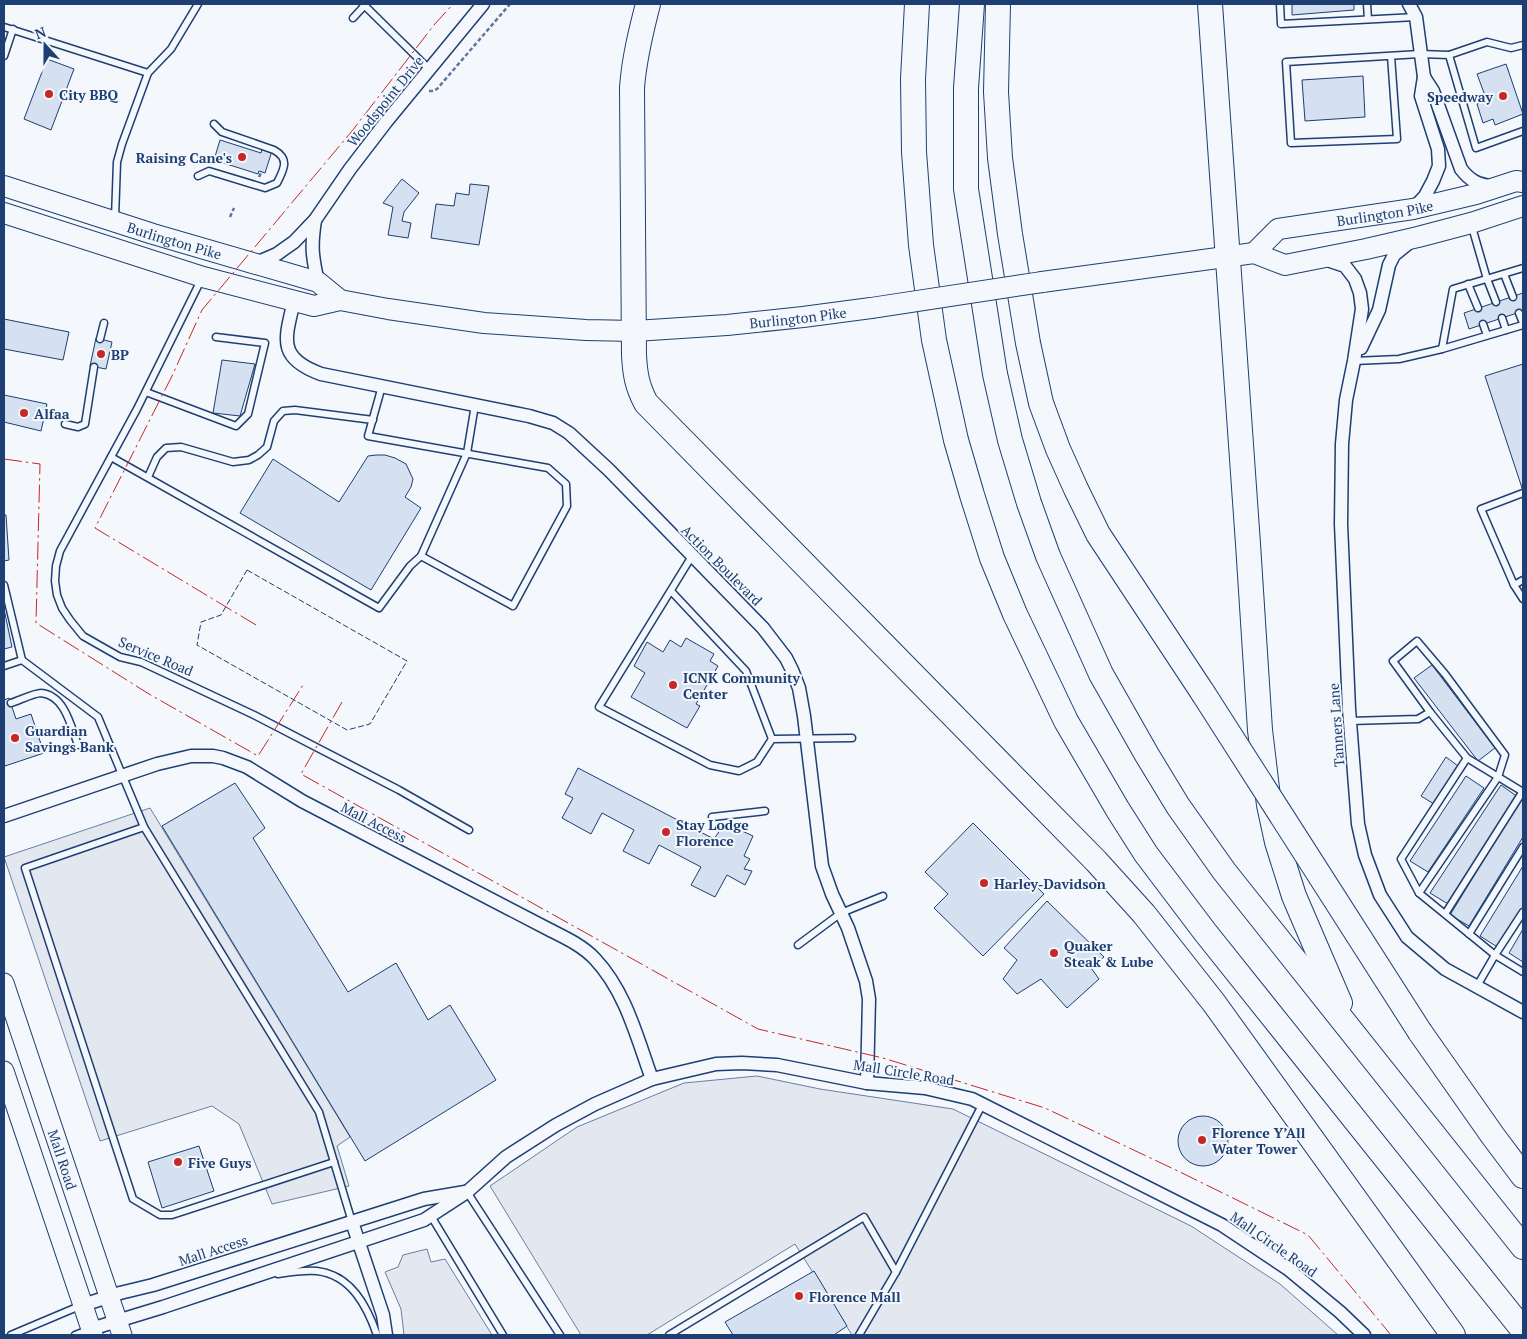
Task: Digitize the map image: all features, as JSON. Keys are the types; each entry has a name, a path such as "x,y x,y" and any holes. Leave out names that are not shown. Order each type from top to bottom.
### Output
{"highway":[{"path":"648,4 633,73 632,88 635,372 638,388 646,403 1096,861 1144,914 1214,1003 1453,1335"},
{"path":"917,4 913,79 914,152 921,245 934,340 961,458 992,558 1015,614 1066,721 1146,854 1204,932 1523,1330"},
{"path":"972,4 966,88 966,189 995,374 1010,440 1029,503 1048,556 1101,674 1178,806 1224,870 1523,1247"},
{"path":"998,4 996,92 1000,158 1010,234 1028,344 1041,403 1072,481 1098,534 1203,693 1420,1032 1523,1176"},
{"path":"1210,4 1260,730 1269,805 1280,851 1294,896 1349,1026"}],"main road":[{"name":"Burlington Pike","path":"1254,253 1278,229 1413,208 1476,194 1516,181 1523,182"},
{"name":"Burlington Pike","path":"4,186 252,264 318,282 340,300"},
{"name":"Burlington Pike","path":"4,212 203,277 314,306 340,300 484,323 586,330 635,331 728,325 803,317 1254,253 1285,264 1366,249 1471,223 1523,206"},
{"name":"Mall Road","path":"4,983 120,1328"},
{"name":"Mall Road","path":"4,1071 83,1305 87,1333"}],"street":[{"name":"Woodspoint Drive","path":"252,264 277,254 294,242 315,220 354,163 483,4"},
{"path":"1409,4 1416,17 1424,77 1421,96 1438,150 1439,166 1429,188 1413,208"},
{"path":"1416,17 1421,4"},
{"path":"1424,77 1434,91 1461,169 1467,177 1477,184 1496,188"},
{"name":"Woodspoint Drive","path":"315,220 312,258 318,282"},
{"name":"Tanners Lane","path":"1354,361 1379,310 1391,260 1401,248 1418,236"},
{"name":"Tanners Lane","path":"1322,258 1345,266 1355,279 1360,293 1362,310 1346,400 1342,444 1341,524 1350,721 1358,824 1365,855 1380,895 1407,937 1445,969 1523,1012"},
{"name":"Action Boulevard","path":"294,302 286,334 286,346 292,356 308,369 321,374 530,416 553,423 569,433 609,470 763,628 786,658 799,688 822,866 861,963 869,999 868,1083"},
{"name":"Mall Access","path":"4,816 157,764 191,756 213,756 247,767 302,802 568,939 594,958 611,979 623,999 652,1079"},
{"name":"Mall Circle Road","path":"359,1242 424,1220 467,1192 506,1157 556,1125 594,1104 652,1079 716,1064 776,1065 868,1083 925,1088 964,1097 982,1105 1222,1225 1288,1269 1340,1312 1364,1335"},
{"path":"386,1335 382,1315 352,1222 424,1199 467,1192"},
{"name":"Mall Access","path":"83,1305 153,1285 352,1222"},
{"path":"87,1333 120,1328 257,1276 359,1242"}],"lane":[{"path":"115,222 117,162 148,73 171,48 198,4"},
{"path":"353,18 365,4 429,70"},
{"path":"1280,4 1280,24 1416,17"},
{"path":"1367,4 1368,19"},
{"path":"4,26 148,73"},
{"path":"4,56 13,29"},
{"path":"1391,56 1397,138 1291,143 1286,62 1420,54 1449,55 1487,42 1511,48 1523,47"},
{"path":"1449,55 1476,148 1523,130"},
{"path":"198,176 208,172 265,188 277,183 284,168 284,160 274,150 222,132 214,124"},
{"path":"1471,223 1487,279 1496,302"},
{"path":"1442,349 1453,289 1523,268"},
{"path":"1504,274 1513,296"},
{"name":"Service Road","path":"203,277 146,392 60,551 55,581 60,602 70,620 83,636 120,656 142,662 254,715 399,790 469,830"},
{"path":"1468,284 1478,308"},
{"path":"1354,361 1399,359 1487,336 1523,324 1519,313"},
{"path":"1502,318 1506,330"},
{"path":"100,339 104,323"},
{"path":"1483,324 1487,336"},
{"path":"146,392 236,426 248,414 265,343 216,337"},
{"path":"65,424 78,427 85,424 94,367"},
{"path":"382,386 368,436 548,468 566,484 567,506 513,606 421,556"},
{"path":"111,456 379,608 410,566 421,556 467,454 475,405"},
{"path":"148,477 157,457 166,448 181,447 233,462 249,460 266,447 274,421 283,412 295,410 373,420"},
{"path":"1523,493 1482,509 1514,585 1523,599"},
{"path":"692,556 599,707 710,765 739,770 757,762 772,739"},
{"path":"1514,585 1523,580"},
{"path":"4,585 22,660 98,717 144,827 319,1112 352,1222"},
{"path":"671,590 746,671 772,739"},
{"path":"1418,893 1498,777 1505,755 1445,674 1417,641 1393,661 1430,712 1467,758 1498,777 1523,791 1445,914"},
{"path":"4,666 22,660"},
{"path":"11,704 40,693 54,698 62,706 78,745"},
{"path":"1350,721 1418,720 1430,712"},
{"path":"772,739 852,738"},
{"path":"1467,758 1401,859 1418,893 1495,955 1523,972"},
{"path":"712,816 765,811"},
{"path":"144,827 25,868 133,1200 160,1215 172,1215 334,1162"},
{"path":"1469,934 1523,847"},
{"path":"798,945 841,913 883,896"},
{"path":"1477,986 1523,912"},
{"path":"859,1335 896,1272 982,1105"},
{"path":"467,1192 560,1335"},
{"path":"431,1216 503,1335"},
{"path":"669,1335 864,1217 896,1272"},
{"path":"257,1276 316,1271 332,1274 347,1284 359,1297 373,1323 377,1335"},
{"path":"10,1335 83,1305"}],"path":[{"path":"426,90 433,91 437,89 510,4"},
{"path":"230,217 234,208"}],"shaded area":[{"path":"150,808 350,1137 337,1146 349,1186 272,1204 239,1124 212,1106 100,1141 4,857"},
{"path":"757,1076 820,1089 953,1109 1191,1226 1280,1284 1338,1335 852,1335 795,1244 647,1335 581,1335 490,1186 577,1127 684,1083"},
{"path":"427,1249 431,1262 445,1259 492,1335 404,1335 401,1309 385,1272 398,1267 403,1255"}],"building":[{"path":"1292,4 1354,4 1354,10 1292,15"},
{"name":"City BBQ","path":"47,59 74,69 51,130 24,119"},
{"path":"1506,64 1523,114 1495,125 1493,119 1483,123 1477,104 1487,101 1477,74"},
{"path":"1363,76 1365,117 1305,121 1302,80"},
{"name":"Raising Cane's","path":"220,140 261,153 262,148 272,151 265,173 259,171 258,174 214,160"},
{"path":"402,179 419,193 404,212 402,221 411,223 408,238 388,235 393,207 383,203"},
{"path":"470,184 489,186 479,245 431,238 436,204 454,206 456,193 469,195"},
{"path":"1523,293 1523,311 1469,329 1464,313"},
{"path":"4,319 69,332 63,360 4,349"},
{"name":"BP","path":"96,338 112,342 106,369 90,366"},
{"path":"222,360 255,364 240,416 213,413"},
{"path":"1523,364 1523,491 1485,376"},
{"name":"Alfaa","path":"4,395 47,404 41,431 4,422"},
{"path":"376,455 395,458 406,464 413,479 405,497 421,508 371,590 240,513 273,459 339,502 368,456"},
{"path":"4,515 6,515 9,560 4,561"},
{"path":"4,609 12,647 4,649"},
{"name":"ICNK Community Center","path":"686,638 714,654 710,661 718,666 696,704 700,706 687,728 631,697 645,673 634,666 647,642 663,652 670,640 681,647"},
{"path":"1432,665 1495,748 1478,761 1414,678"},
{"path":"9,698 16,719 31,714 44,753 5,766 4,700"},
{"path":"1446,757 1458,766 1434,804 1421,796"},
{"name":"Stay Lodge Florence","path":"578,768 714,839 725,823 753,836 744,856 750,859 744,869 752,871 745,885 727,875 715,897 691,885 701,867 659,845 649,864 623,851 634,830 602,813 591,834 562,818 573,798 565,794"},
{"path":"1466,776 1484,788 1428,872 1410,861"},
{"path":"235,783 265,828 253,838 348,992 396,963 428,1020 450,1005 496,1080 365,1161 162,826"},
{"path":"1501,785 1518,797 1448,904 1430,893"},
{"path":"1522,797 1523,837 1469,926 1450,915"},
{"name":"Harley-Davidson","path":"973,823 1044,894 983,956 934,908 948,894 925,872"},
{"path":"1523,866 1523,908 1499,948 1480,936"},
{"name":"Quaker Steak & Lube","path":"1047,901 1104,957 1091,968 1099,979 1067,1008 1041,979 1017,994 1003,979 1017,960 1004,948"},
{"path":"1523,929 1523,962 1509,953"},
{"name":"Florence Y’All Water Tower","path":"1203,1116 1212,1118 1223,1127 1228,1141 1226,1150 1217,1161 1203,1166 1194,1164 1183,1155 1178,1141 1180,1132 1189,1121"},
{"path":"199,1146 214,1191 162,1208 148,1162"},
{"name":"Florence Mall","path":"814,1271 847,1326 834,1335 733,1335 725,1322"}],"fence":[{"path":"247,570 407,661 370,724 347,730 197,645 201,622 221,615 247,570"}],"power":[{"path":"256,625 95,528 172,376 202,310 352,131 434,25 453,4"},
{"path":"4,459 40,464 36,623 149,694 258,756 303,685"},
{"path":"342,702 301,774 758,1029 883,1058 1045,1108 1308,1235 1391,1335"}],"place":[{"name":"City BBQ","path":"49,94"},
{"name":"Speedway","path":"1503,96"},
{"name":"Raising Cane's","path":"242,157"},
{"name":"BP","path":"101,354"},
{"name":"Alfaa","path":"24,413"},
{"name":"ICNK Community Center","path":"673,685"},
{"name":"Guardian Savings Bank","path":"15,738"},
{"name":"Stay Lodge Florence","path":"666,832"},
{"name":"Harley-Davidson","path":"984,883"},
{"name":"Quaker Steak & Lube","path":"1054,953"},
{"name":"Florence Y’All Water Tower","path":"1202,1140"},
{"name":"Five Guys","path":"178,1162"},
{"name":"Florence Mall","path":"799,1296"}]}
